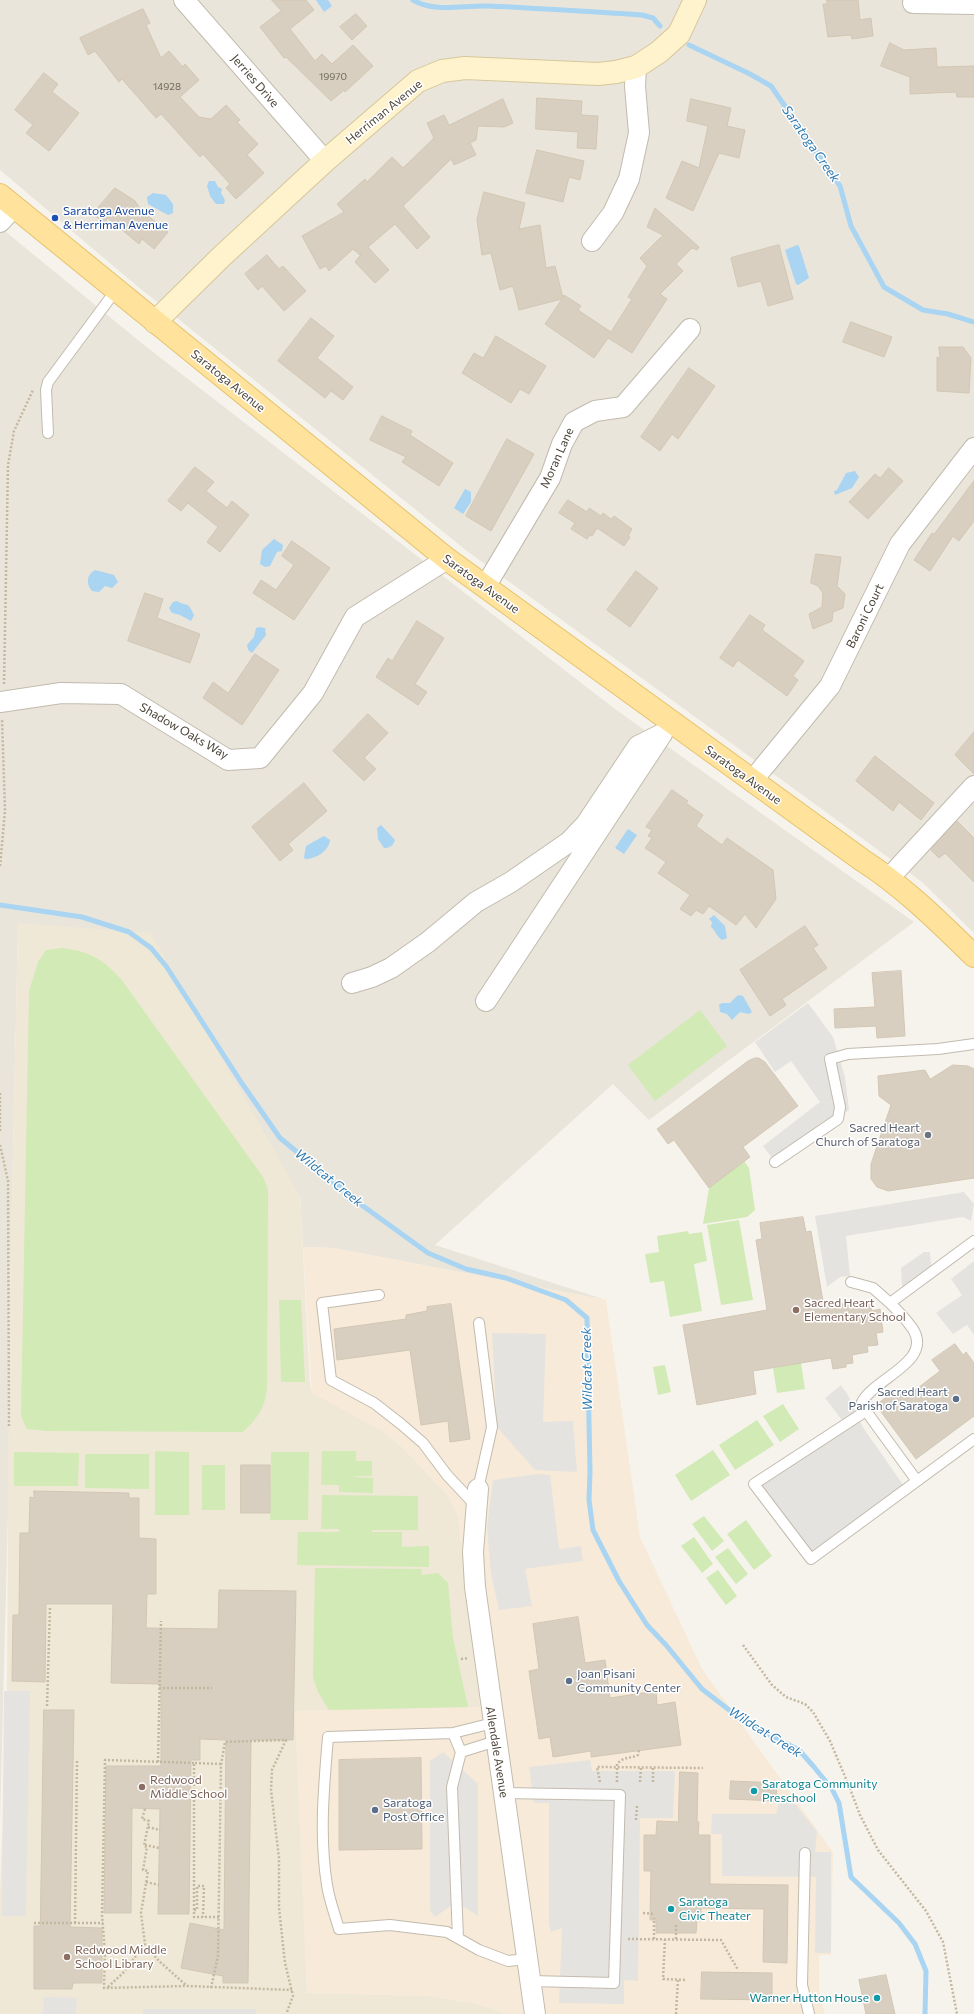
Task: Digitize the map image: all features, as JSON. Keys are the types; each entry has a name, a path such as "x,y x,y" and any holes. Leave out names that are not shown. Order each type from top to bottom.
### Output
{"main road":[{"name":"Saratoga Avenue","path":"5,208 116,290 447,559 666,728 752,781 889,878 921,904 974,956"}],"street":[{"name":"Jerries Drive","path":"184,0 325,162"},
{"name":"Herriman Avenue","path":"155,322 221,257 325,162 418,82 442,71 465,68 598,74 616,72 636,67 660,52 679,34 695,0"},
{"path":"914,3 974,4"},
{"path":"592,241 613,213 628,179 639,132 635,86 636,67"},
{"name":"Moran Lane","path":"485,587 550,478 562,444 574,422 595,411 623,407 690,329"},
{"name":"Baroni Court","path":"752,781 830,686 900,544 974,448"},
{"name":"Shadow Oaks Way","path":"1,702 60,693 121,694 228,760 260,758 313,693 355,617 447,559"},
{"path":"352,983 372,977 391,968 428,942 476,902 511,882 569,842 586,824 638,746 666,728"},
{"path":"486,1001 666,728"},
{"path":"889,878 974,786"},
{"name":"Allendale Avenue","path":"477,1497 473,1552 475,1587 534,2014"}],"lane":[{"path":"48,433 46,390 48,382 116,290"},
{"path":"774,1162 838,1119 840,1107 830,1059 848,1054 974,1044"},
{"path":"890,1302 974,1241"},
{"path":"851,1282 873,1288 890,1302 914,1331 916,1349 912,1358 867,1393 862,1402 866,1411 917,1481"},
{"path":"379,1295 322,1303 331,1380 374,1403 401,1424 423,1443 447,1475 477,1497 492,1427 479,1323"},
{"path":"866,1411 754,1484 811,1559 974,1439"},
{"path":"494,1732 328,1737 324,1788 324,1838 327,1885 339,1929 390,1925 447,1932 480,1950 508,1961 527,1959"},
{"path":"461,1752 494,1732"},
{"path":"453,1733 461,1752 452,1787 458,1938"},
{"path":"504,1793 620,1795 614,1984 530,1981"},
{"path":"805,1853 802,1985 809,2014"}],"path":[{"path":"0,866 5,811 1,702 5,676 8,465 14,431 28,397 37,384"},
{"path":"0,1093 0,1133"},
{"path":"0,1145 8,1181 9,1426"},
{"path":"47,1706 50,1607"},
{"path":"158,1762 161,1621"},
{"path":"743,1645 772,1685 786,1697 805,1704 813,1712 830,1740 850,1786 860,1815 878,1850 926,1911 943,1942 957,2014"},
{"path":"159,1688 212,1688"},
{"path":"211,1988 218,1956 221,1764 225,1742 286,1740 272,1770 271,1790 279,1858 279,1908 285,1963 293,1996 287,2012"},
{"path":"616,1782 616,1767 621,1759 638,1755 639,1750"},
{"path":"75,1923 77,1760"},
{"path":"221,1764 105,1760 103,1923 105,1953 104,1988 187,1986 292,1990"},
{"path":"194,1763 194,1917 219,1916"},
{"path":"600,1782 597,1767 703,1768"},
{"path":"640,1782 641,1768"},
{"path":"653,1768 653,1783"},
{"path":"636,1820 637,1806"},
{"path":"144,1845 149,1821 142,1819 145,1809"},
{"path":"148,1827 160,1830"},
{"path":"144,1845 159,1848"},
{"path":"144,1845 148,1847 143,1870 148,1871 141,1913 145,1944 159,1961 187,1986"},
{"path":"146,1882 159,1885"},
{"path":"194,1910 197,1910 197,1886 204,1886 203,1917"},
{"path":"643,1913 654,1916 654,1939"},
{"path":"34,1923 103,1923"},
{"path":"676,1925 676,1939"},
{"path":"626,1939 721,1940 738,1970"},
{"path":"665,1939 663,1979 686,1980"},
{"path":"108,1987 123,1973 145,1944"},
{"path":"676,2014 678,1980"}],"shaded area":[{"path":"0,0 974,0 974,933 922,882 467,551 131,281 0,170"},
{"path":"0,227 144,345 615,709 914,922 649,1120 613,1084 435,1245 606,1300 334,1248 303,1247 300,1196 18,923 9,1340 10,1436 0,1819"},
{"path":"18,923 151,933 300,1196 310,1384 312,1393 380,1430 402,1447 447,1495 458,1517 480,1707 295,1711 307,1993 427,1996 472,2003 509,2014 0,2014 0,1895 7,1692 9,1340"},
{"path":"808,1003 833,1037 845,1077 849,1110 775,1162 763,1146 820,1102 791,1061 775,1072 755,1042"},
{"path":"964,1192 974,1204 971,1221 963,1217 846,1236 850,1276 840,1277 827,1287 815,1216"},
{"path":"303,1247 334,1248 606,1300 640,1537 702,1669 833,1852 831,1955 819,1955 819,1993 825,2014 509,2014 472,2003 427,1996 307,1993 295,1711 480,1706 458,1517 447,1495 402,1447 380,1430 312,1394"},
{"path":"924,1252 930,1252 931,1265 934,1270 906,1292 902,1287 901,1268"},
{"path":"974,1261 974,1335 967,1325 953,1334 936,1313 962,1295 951,1279"},
{"path":"492,1333 546,1334 543,1422 573,1421 577,1472 535,1470 497,1427"},
{"path":"841,1385 848,1395 862,1426 906,1489 811,1559 754,1484 845,1424 825,1398"},
{"path":"538,1474 550,1475 559,1549 581,1546 583,1561 525,1569 532,1606 499,1610 491,1573 487,1527 493,1480"},
{"path":"4,1691 30,1691 26,1916 2,1916"},
{"path":"443,1752 478,1784 478,1916 456,1902 435,1917 430,1910 430,1761"},
{"path":"590,1760 592,1771 675,1771 673,1818 640,1818 638,1981 624,1980 624,2004 559,2003 562,1928 551,1932 549,1924 549,1803 534,1803 529,1767"},
{"path":"780,1800 793,1801 817,1832 815,1852 831,1852 831,1953 815,1953 816,1877 722,1876 722,1834 711,1834 712,1814 776,1814"},
{"path":"44,1997 77,1998 76,2014 41,2014 43,2010"},
{"path":"143,2009 256,2009 256,2014 143,2014"}],"green space":[{"path":"62,948 95,957 121,979 263,1177 268,1189 267,1388 260,1412 243,1432 46,1431 27,1429 21,1416 29,991 38,962 46,950"},
{"path":"700,1010 727,1046 655,1101 628,1065"},
{"path":"744,1161 749,1168 755,1210 747,1217 703,1224 709,1188"},
{"path":"739,1220 753,1300 721,1305 707,1225"},
{"path":"688,1231 689,1234 702,1232 707,1261 694,1264 702,1311 670,1317 664,1281 650,1283 645,1254 659,1252 657,1236"},
{"path":"279,1300 301,1300 305,1382 281,1382"},
{"path":"801,1363 805,1389 777,1393 773,1368"},
{"path":"665,1365 671,1392 658,1395 653,1367"},
{"path":"783,1404 799,1429 780,1442 763,1416"},
{"path":"757,1420 774,1445 735,1470 719,1445"},
{"path":"713,1450 730,1475 691,1501 675,1475"},
{"path":"155,1451 189,1452 189,1515 155,1515"},
{"path":"322,1451 356,1451 356,1461 372,1461 372,1476 355,1477 373,1478 373,1493 339,1492 339,1485 321,1485"},
{"path":"14,1452 79,1453 78,1486 14,1486"},
{"path":"271,1452 309,1452 308,1520 270,1520"},
{"path":"85,1454 149,1454 149,1489 85,1488"},
{"path":"202,1465 225,1465 225,1510 202,1510"},
{"path":"322,1495 418,1496 418,1530 372,1530 372,1532 402,1532 402,1547 429,1546 429,1567 297,1565 298,1532 339,1532 339,1529 321,1529"},
{"path":"704,1516 724,1541 712,1551 692,1524"},
{"path":"746,1520 772,1556 754,1570 727,1534"},
{"path":"694,1537 713,1564 702,1573 681,1546"},
{"path":"728,1548 748,1574 736,1584 715,1557"},
{"path":"315,1568 422,1569 421,1575 438,1573 448,1583 453,1638 468,1707 329,1710 318,1692 313,1677"},
{"path":"718,1570 737,1596 726,1605 706,1578"}],"water":[{"path":"316,0 328,0 332,6 324,12"},
{"path":"209,181 215,181 218,187 222,189 221,193 225,200 224,204 216,204 210,196 207,186"},
{"path":"153,193 166,195 173,204 173,213 168,215 148,204 147,197"},
{"path":"797,245 799,246 809,278 798,285 796,284 785,250"},
{"path":"855,471 859,477 852,488 835,495 834,491 837,490 846,473"},
{"path":"465,489 471,492 471,502 463,514 454,508"},
{"path":"274,539 283,545 282,551 277,552 270,566 265,567 260,564 262,550"},
{"path":"95,570 114,575 118,582 112,588 105,586 99,592 92,591 88,580 90,574"},
{"path":"177,601 190,607 194,615 191,621 180,615 172,613 169,608 173,602"},
{"path":"256,628 265,628 266,635 252,653 248,650 247,645 254,637"},
{"path":"381,825 395,840 390,847 384,848 378,839 377,828"},
{"path":"628,829 637,835 624,854 615,848"},
{"path":"324,836 330,840 325,851 313,858 305,859 306,846"},
{"path":"714,915 725,926 727,938 722,940 711,927 712,922 709,919"},
{"path":"738,995 743,996 752,1012 749,1014 740,1012 732,1020 727,1014 720,1012 719,1005 722,1003 730,1003"}],"building":[{"path":"272,0 306,0 314,10 290,29 315,61 322,54 332,64 353,45 373,66 345,92 344,90 331,101 286,57 284,58 260,27 281,11"},
{"path":"827,0 858,0 860,20 871,18 873,36 852,39 851,35 828,37 823,4 827,4"},
{"path":"143,9 150,23 146,25 161,58 169,51 183,67 185,64 199,80 180,97 199,117 211,119 226,105 240,120 237,122 258,144 247,155 264,173 236,199 226,188 230,184 203,154 200,157 161,114 156,118 122,79 119,82 95,51 88,55 80,38"},
{"path":"356,14 367,26 352,40 340,27"},
{"path":"890,43 904,50 936,48 937,67 974,66 974,97 957,97 956,92 910,94 910,77 881,66"},
{"path":"44,73 58,84 52,92 79,113 49,151 26,133 33,125 15,110"},
{"path":"537,98 582,101 581,115 598,116 596,149 577,148 578,132 536,129"},
{"path":"503,99 513,123 504,127 478,126 476,140 470,143 476,155 454,165 451,159 403,206 430,237 417,249 395,224 368,247 389,270 375,283 355,262 363,252 360,255 353,249 329,271 326,266 320,269 302,236 344,212 337,204 365,179 367,182 392,157 403,168 434,138 427,123 444,115 449,125"},
{"path":"691,99 731,108 727,126 745,130 739,158 719,153 693,211 666,198 682,161 699,168 708,126 687,121"},
{"path":"537,150 584,161 580,180 569,177 563,202 526,193"},
{"path":"115,188 135,201 141,210 168,232 154,249 142,239 139,244 108,218 104,223 93,214"},
{"path":"484,192 525,203 519,229 540,225 546,268 555,266 563,298 564,295 581,306 578,310 611,332 632,299 628,297 647,266 640,258 663,235 647,227 655,208 699,247 697,250 692,248 676,264 683,271 660,294 667,299 632,353 608,338 594,358 545,324 562,299 519,310 513,286 500,290 491,253 482,255 477,220"},
{"path":"779,245 793,299 768,306 761,281 738,287 731,258"},
{"path":"267,255 279,269 283,266 306,291 284,311 262,286 258,290 245,274"},
{"path":"311,318 334,336 317,358 353,387 343,400 331,391 325,398 278,361"},
{"path":"851,322 892,337 884,357 843,342"},
{"path":"496,336 546,366 529,394 520,389 511,403 462,373 474,353 483,358"},
{"path":"939,347 963,347 971,358 969,393 937,391 937,357 940,358"},
{"path":"689,368 715,386 678,439 672,434 660,451 641,437"},
{"path":"382,416 412,431 410,435 453,463 439,486 402,462 406,457 370,440"},
{"path":"507,439 534,454 491,531 466,516"},
{"path":"195,467 214,482 206,491 227,508 232,501 249,515 220,552 207,542 218,527 188,503 181,511 168,501"},
{"path":"889,468 903,481 868,519 849,502 875,474 880,478"},
{"path":"974,481 974,521 959,541 953,536 930,571 914,560 932,533 934,534"},
{"path":"568,500 587,512 589,508 601,516 603,513 611,519 614,516 632,529 628,536 630,537 624,546 597,528 592,536 590,535 587,539 571,529 575,523 559,513"},
{"path":"292,541 330,568 294,620 253,593 261,580 276,590 294,565 282,556"},
{"path":"816,554 841,557 837,586 845,594 843,608 833,612 832,621 813,629 809,614 822,607 823,593 818,586 811,583"},
{"path":"636,571 658,588 630,627 607,610"},
{"path":"145,593 163,599 157,618 200,634 190,663 128,641"},
{"path":"750,615 765,625 762,630 804,661 793,676 798,680 787,696 738,660 733,667 720,658"},
{"path":"417,621 444,638 415,684 427,692 418,705 376,677 388,658 392,661"},
{"path":"255,654 279,670 242,725 203,698 213,682 228,693"},
{"path":"368,714 388,733 364,758 376,769 364,781 333,751"},
{"path":"974,732 974,774 955,755"},
{"path":"875,756 934,803 921,820 899,802 893,811 856,781"},
{"path":"304,783 327,811 288,844 293,850 280,861 252,827"},
{"path":"672,790 688,801 686,803 703,815 696,826 722,845 727,838 773,870 776,899 756,928 745,914 736,925 709,906 703,914 696,910 691,916 680,909 690,895 658,873 666,862 645,848 652,838 648,836 652,830 646,827"},
{"path":"957,821 974,838 974,882 945,853 939,858 931,850"},
{"path":"805,926 818,945 813,948 827,968 782,999 786,1005 770,1016 740,970"},
{"path":"901,971 905,1036 877,1038 876,1026 835,1028 834,1009 875,1007 872,973"},
{"path":"759,1058 765,1062 798,1106 743,1147 750,1157 709,1188 674,1140 668,1144 657,1129 748,1061"},
{"name":"Sacred Heart Church of Saratoga","path":"953,1065 968,1066 974,1069 974,1178 888,1191 877,1187 871,1179 871,1164 891,1105 879,1096 878,1076 925,1070 930,1079"},
{"name":"Sacred Heart Elementary School","path":"803,1217 806,1232 811,1231 824,1307 859,1301 860,1306 871,1304 872,1311 880,1309 883,1332 876,1333 878,1345 867,1346 868,1352 852,1355 853,1363 846,1364 846,1367 833,1369 831,1358 753,1371 756,1394 697,1405 683,1325 767,1310 756,1240 762,1239 760,1223"},
{"path":"451,1304 470,1439 450,1442 448,1421 421,1425 410,1350 337,1360 334,1329 406,1319 406,1315 427,1311 427,1307"},
{"name":"Sacred Heart Parish of Saratoga","path":"955,1344 963,1355 966,1352 974,1363 974,1416 916,1459 876,1405 893,1392 896,1396 902,1391 906,1397 940,1371 932,1360"},
{"path":"241,1465 270,1465 270,1513 241,1513"},
{"path":"34,1491 129,1493 129,1498 139,1498 139,1538 156,1539 156,1594 147,1594 146,1628 218,1629 219,1590 296,1591 293,1740 251,1740 248,1983 223,1983 223,1976 181,1968 190,1923 224,1930 226,1740 200,1739 200,1760 191,1760 189,1914 158,1914 160,1809 132,1808 131,1913 104,1913 106,1766 161,1766 161,1684 111,1683 113,1604 46,1604 45,1682 12,1681 13,1615 19,1615 20,1533 29,1533 30,1497 34,1498"},
{"name":"Joan Pisani Community Center","path":"578,1617 585,1663 605,1660 610,1698 656,1691 657,1705 675,1702 681,1745 591,1757 591,1751 553,1757 550,1737 539,1739 529,1671 539,1669 533,1624"},
{"path":"44,1710 74,1710 70,1927 102,1928 102,1983 73,1983 72,1989 34,1989 34,1926 40,1926"},
{"path":"421,1758 422,1849 339,1850 339,1760"},
{"path":"680,1772 698,1773 698,1835 710,1835 710,1884 788,1885 787,1963 763,1962 764,1909 701,1908 701,1921 697,1921 696,1933 656,1933 656,1920 650,1920 651,1871 644,1871 644,1835 656,1835 657,1821 678,1822"},
{"name":"Saratoga Community Preschool","path":"731,1781 777,1783 776,1801 730,1799"},
{"path":"702,1972 772,1973 772,2000 701,1999"},
{"name":"Warner Hutton House","path":"886,1975 895,2014 866,2014 859,1980"}],"waterway":[{"name":"Saratoga Creek","path":"413,0 430,6 449,8 488,6 642,15 653,18 660,26"},
{"name":"Saratoga Creek","path":"689,45 750,74 771,86 840,186 851,226 884,287 923,310 948,314 974,322"},
{"name":"Wildcat Creek","path":"0,905 82,917 129,932 151,948 166,966 241,1082 280,1138 363,1206 428,1253 466,1269 506,1278 566,1300 587,1318 590,1472 589,1500 593,1530 619,1581 647,1625 666,1645 702,1689 746,1723 799,1750 832,1789 839,1803 851,1877 899,1923 915,1944 926,1971 925,2014"}],"place":[{"name":"Saratoga Avenue & Herriman Avenue","path":"55,218"},
{"name":"Sacred Heart Church of Saratoga","path":"928,1135"},
{"name":"Sacred Heart Elementary School","path":"796,1310"},
{"name":"Sacred Heart Parish of Saratoga","path":"956,1399"},
{"name":"Joan Pisani Community Center","path":"569,1681"},
{"name":"Redwood Middle School","path":"142,1787"},
{"name":"Saratoga Community Preschool","path":"754,1791"},
{"name":"Saratoga Post Office","path":"375,1810"},
{"name":"Saratoga Civic Theater","path":"671,1909"},
{"name":"Redwood Middle School Library","path":"67,1957"},
{"name":"Warner Hutton House","path":"877,1998"}]}
